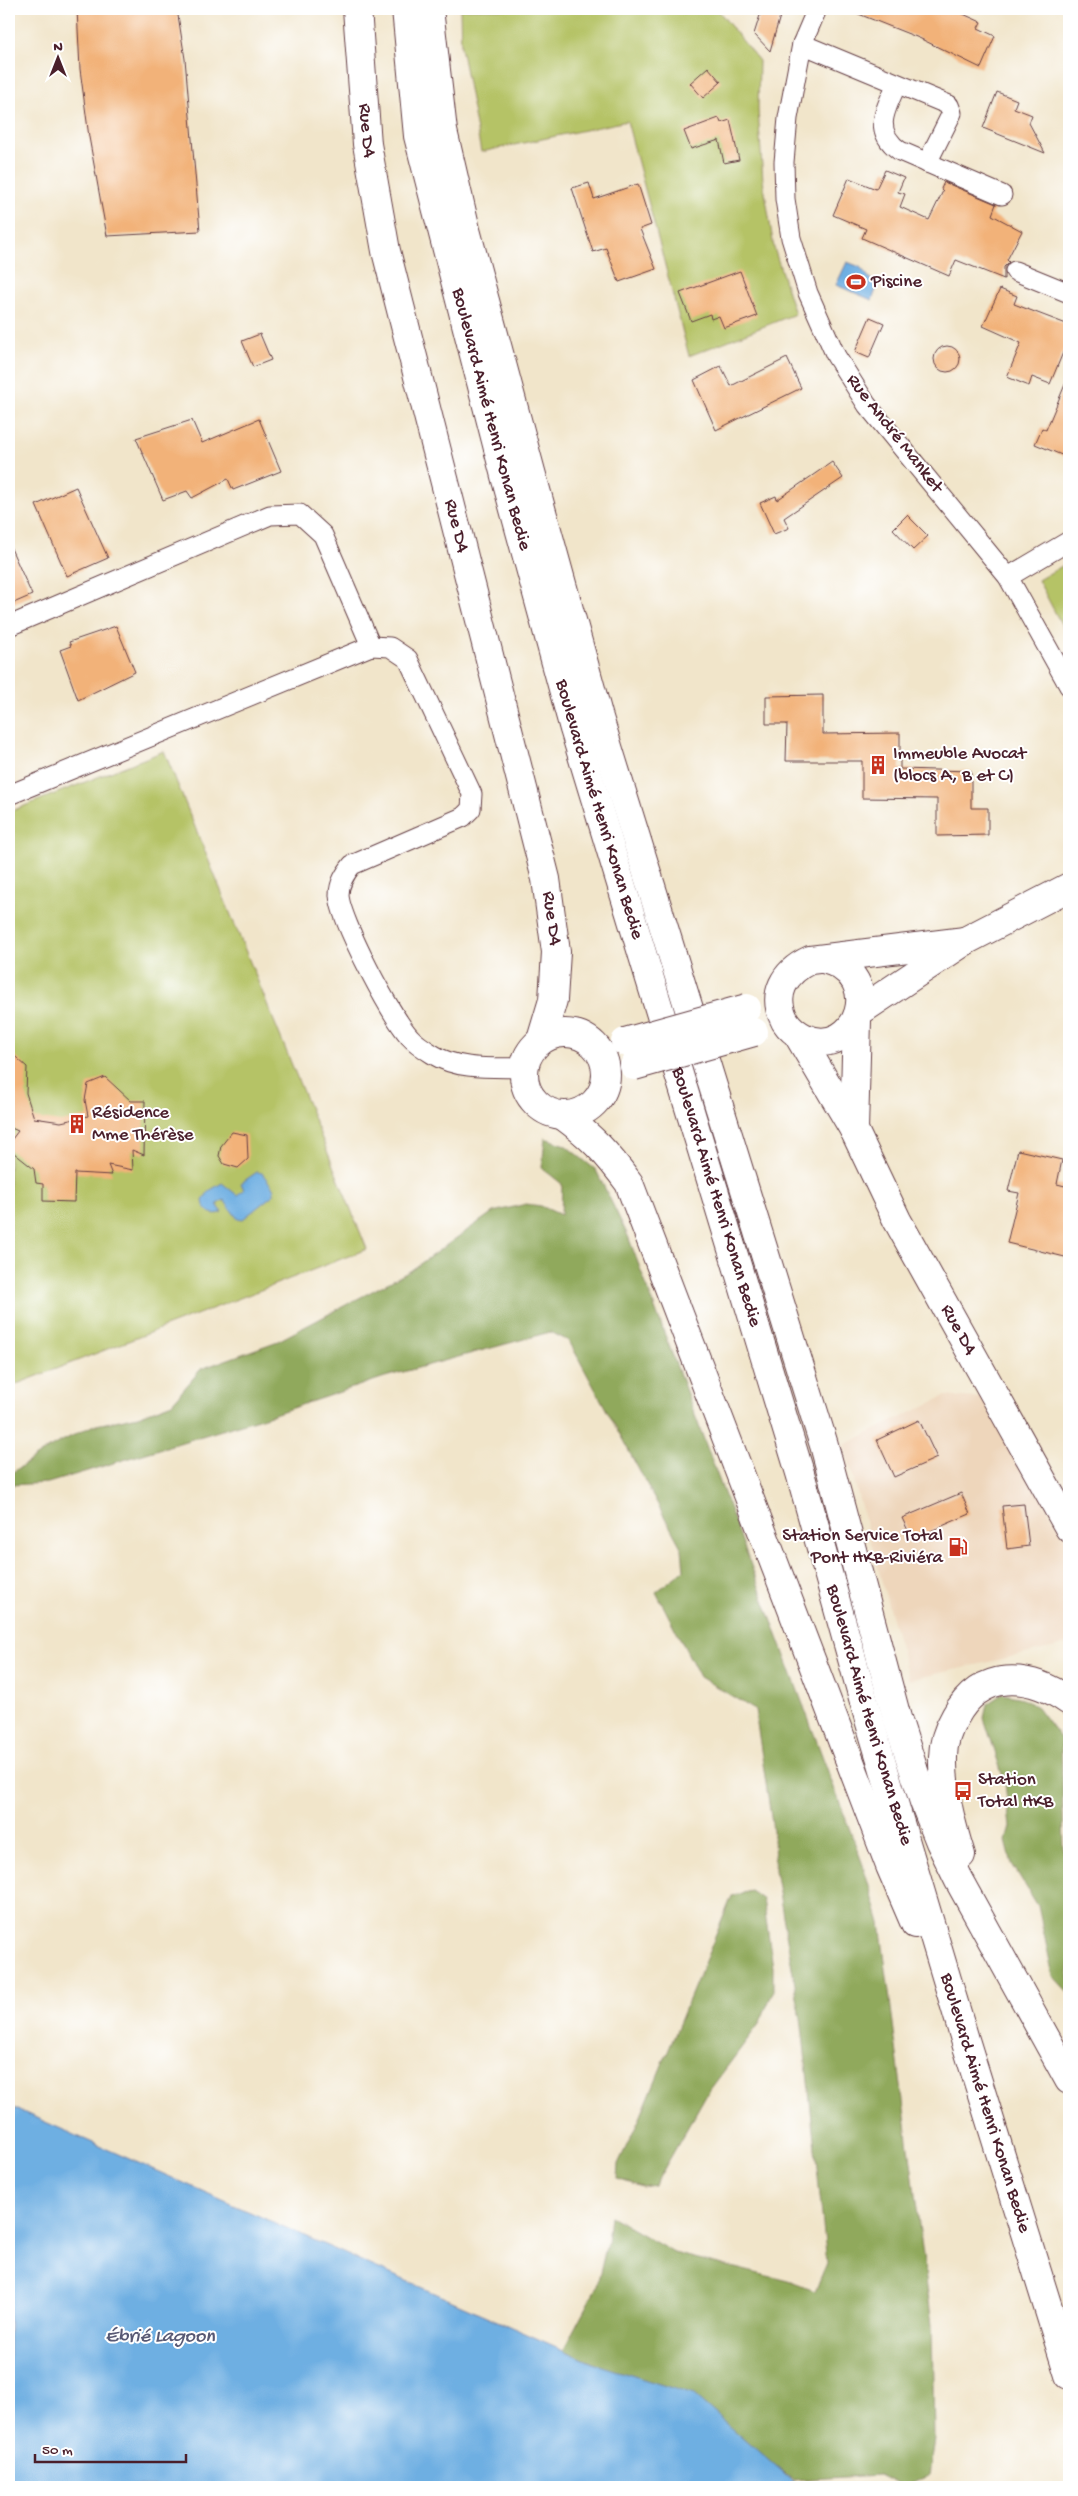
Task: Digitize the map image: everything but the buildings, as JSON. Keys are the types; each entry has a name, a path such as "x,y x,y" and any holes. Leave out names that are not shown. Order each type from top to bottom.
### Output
{"main road":[{"name":"Rue D4","path":"357,9 367,144 386,251 546,879 556,952 553,1000 541,1040 527,1057 524,1068"},
{"name":"Boulevard Aimé Henri Konan Bedie","path":"406,9 418,136 492,424 569,710 800,1473 870,1723 1069,2375"},
{"name":"Boulevard Aimé Henri Konan Bedie","path":"429,9 443,131 466,230 599,718 824,1445 898,1718 921,1793 940,1842 1069,2080"},
{"path":"541,1040 557,1034 573,1033 594,1044 630,1054 751,1020 794,1031 810,1040 824,1041 837,1038 848,1030 858,1015 965,941 1069,887"},
{"path":"794,1031 781,1014 778,1000 781,987 787,975 797,966 810,960 965,941"},
{"path":"823,959 836,962 848,970 856,980 861,993 858,1015"},
{"path":"751,1020 781,987"},
{"name":"Rue D4","path":"854,1130 858,1015"},
{"name":"Rue D4","path":"794,1031 854,1130 897,1220 1069,1528"},
{"path":"594,1044 605,1063 605,1085"},
{"path":"562,1115 573,1114 588,1108 600,1096 605,1085 630,1054"},
{"path":"524,1068 527,1090 533,1100 541,1108 562,1115 593,1138 612,1159 629,1183 890,1866 966,2042"},
{"path":"986,1930 958,1846 946,1793 943,1756 949,1728 960,1707 980,1689 997,1681 1012,1680 1036,1684 1054,1690 1069,1701"}],"street":[{"name":"Rue André Manket","path":"817,9 802,44 788,118 784,162 785,199 791,238 808,293 836,356 867,405 1008,577 1069,686"},
{"path":"802,44 949,105 952,113 927,163"},
{"path":"897,84 885,111 882,123 884,134 891,144 900,151 1002,195"},
{"path":"1015,271 1069,293"},
{"path":"9,626 270,515 300,514 323,535 371,646"},
{"path":"1008,577 1069,541"},
{"path":"9,795 371,646 390,647 408,659 472,794 470,809 463,817 352,865 342,880 339,895 342,913 392,1015 410,1039 436,1056 460,1065 524,1068"}],"shaded area":[{"path":"945,1396 981,1398 1067,1541 1069,1553 1069,1644 909,1680 844,1445"}],"green space":[{"path":"460,9 717,9 759,61 758,110 763,180 774,248 795,314 689,356 627,121 481,152 461,47"},
{"path":"1069,562 1069,639 1038,580"},
{"path":"164,751 367,1249 9,1387 9,812"},
{"path":"545,1138 565,1145 596,1170 628,1236 863,1865 880,1923 932,2325 934,2438 929,2476 903,2487 879,2475 793,2480 760,2455 593,2363 563,2350 597,2286 607,2243 610,2216 674,2253 788,2281 815,2291 827,2263 802,2025 775,1870 774,1837 755,1710 700,1677 656,1592 684,1570 682,1549 569,1341 550,1332 385,1377 271,1415 48,1483 9,1485 9,1476 13,1472 54,1445 92,1426 138,1416 172,1403 201,1369 278,1341 410,1271 493,1212 526,1204 541,1206 561,1215 562,1184 542,1168"},
{"path":"1002,1694 1019,1697 1037,1707 1061,1739 1065,1886 1069,1912 1069,1993 1053,1976 1038,1906 1012,1864 1006,1841 1010,1827 1005,1783 984,1718 987,1704"},
{"path":"751,1891 763,1899 773,1967 773,1992 759,2024 706,2095 655,2185 642,2187 617,2179 618,2164 640,2118 732,1896"}],"water":[{"name":"Piscine","path":"847,262 860,267 872,281 879,282 872,300 836,285"},
{"path":"257,1172 262,1173 274,1189 273,1195 243,1219 237,1218 224,1200 217,1204 222,1212 215,1214 207,1210 203,1200 209,1191 222,1183 237,1195 244,1190 241,1183"},
{"name":"Ébrié Lagoon","path":"9,2106 593,2363 694,2395 799,2487 9,2487"}],"place":[{"name":"Piscine","path":"856,282"},
{"name":"Immeuble Avocat (blocs A, B et C)","path":"878,765"},
{"name":"Résidence Mme Thérèse","path":"77,1124"},
{"name":"Station Service Total Pont HKB-Riviéra","path":"958,1547"},
{"name":"Station Total HKB","path":"963,1791"}]}
